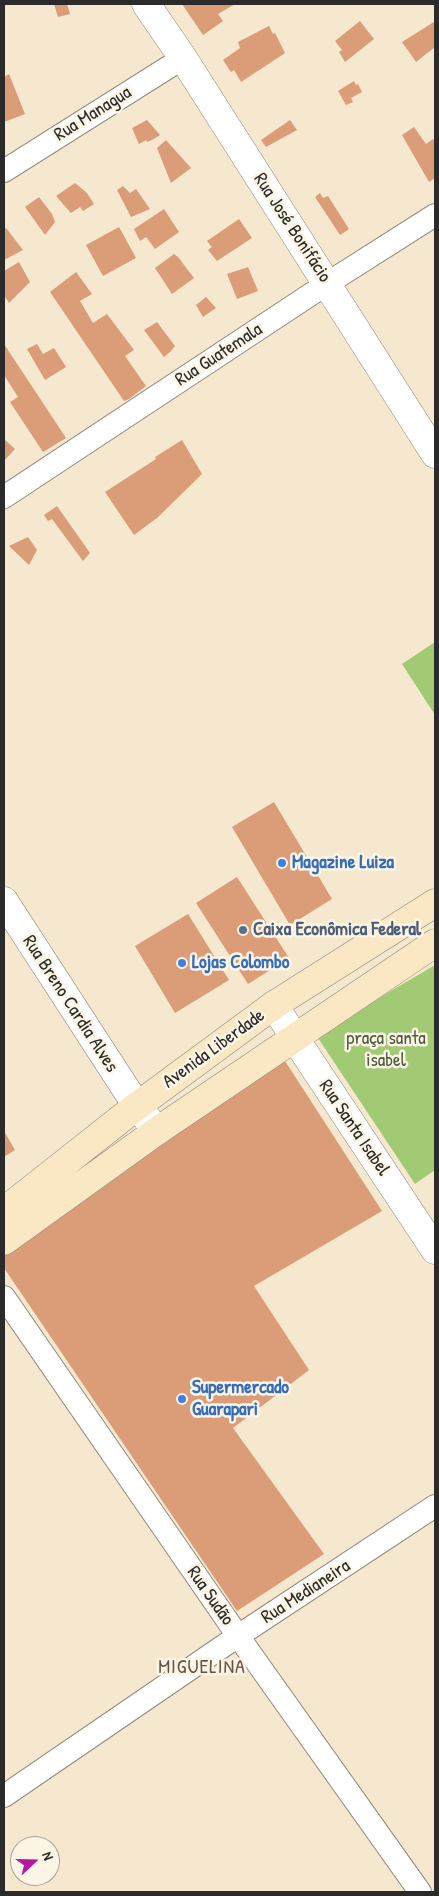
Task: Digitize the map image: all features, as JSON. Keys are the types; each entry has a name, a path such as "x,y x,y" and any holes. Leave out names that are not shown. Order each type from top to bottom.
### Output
{"main road":[{"name":"Avenida Liberdade","path":"4,1211 137,1106 274,1005 435,903"},
{"name":"Avenida Liberdade","path":"4,1241 157,1131 435,943"}],"street":[{"name":"Rua José Bonifácio","path":"146,4 183,58 435,454"},
{"name":"Rua Managua","path":"4,170 183,58"},
{"name":"Rua Guatemala","path":"4,497 435,215"},
{"name":"Rua Breno Cardia Alves","path":"4,902 137,1106 157,1131"},
{"name":"Rua Santa Isabel","path":"274,1005 435,1250"},
{"name":"Rua Sudão","path":"4,1297 238,1636 420,1892"},
{"name":"Rua Medianeira","path":"4,1796 238,1636 435,1506"}],"green space":[{"path":"435,642 435,715 402,664"},
{"name":"praça santa isabel","path":"435,965 435,1170 415,1184 316,1035"}],"building":[{"path":"54,4 67,4 70,14 58,17"},
{"path":"182,4 235,4 218,14 223,21 203,35"},
{"path":"360,21 374,39 345,62 339,52 342,50 335,41"},
{"path":"434,22 435,47 416,62 402,42"},
{"path":"269,26 273,34 275,33 285,53 241,82 234,70 231,72 223,60 240,48 238,42"},
{"path":"9,74 25,114 4,122 4,77"},
{"path":"354,81 362,92 351,98 353,102 346,105 338,91"},
{"path":"147,120 160,135 139,144 132,128"},
{"path":"290,120 297,130 266,147 261,140"},
{"path":"414,127 426,144 433,139 435,143 435,178 429,182 402,135"},
{"path":"166,140 191,168 171,183 157,148"},
{"path":"75,183 87,193 94,204 83,211 80,207 71,213 56,196"},
{"path":"123,186 130,193 136,189 150,209 131,217 117,190"},
{"path":"320,193 323,198 328,196 349,229 340,235 315,197"},
{"path":"39,197 52,214 55,222 45,235 25,207"},
{"path":"164,209 179,232 155,249 146,237 140,241 134,229"},
{"path":"239,219 252,238 217,261 208,250 212,247 207,241"},
{"path":"119,227 136,258 103,276 86,245"},
{"path":"6,228 23,250 4,260 4,229"},
{"path":"174,254 194,278 172,294 155,268"},
{"path":"19,262 30,282 9,303 4,295 4,271"},
{"path":"248,267 258,291 237,299 227,274"},
{"path":"76,272 92,294 80,301 93,323 107,314 134,350 125,356 146,386 124,401 50,292"},
{"path":"206,297 216,308 203,317 196,305"},
{"path":"157,322 175,346 164,357 144,330"},
{"path":"4,344 66,438 43,452 10,402 18,397 4,375"},
{"path":"37,344 43,354 54,348 66,367 45,380 27,349"},
{"path":"4,439 15,449 4,461"},
{"path":"182,440 202,474 157,518 134,535 105,492"},
{"path":"57,506 90,553 83,561 52,519 48,521 44,515"},
{"path":"28,537 37,550 29,565 9,546"},
{"name":"Magazine Luiza","path":"274,802 332,899 290,925 232,827"},
{"name":"Caixa Econômica Federal","path":"237,877 289,958 248,984 196,903"},
{"name":"Lojas Colombo","path":"188,914 229,980 175,1013 135,946"},
{"name":"Supermercado Guarapari","path":"285,1061 382,1211 254,1286 309,1370 233,1428 324,1554 237,1611 4,1268 4,1251 161,1141"},
{"path":"4,1131 15,1150 4,1157"}],"place":[{"name":"Magazine Luiza","path":"282,863"},
{"name":"Caixa Econômica Federal","path":"243,930"},
{"name":"Lojas Colombo","path":"182,963"},
{"name":"Supermercado Guarapari","path":"182,1399"}],"district":[{"name":"MIGUELINA","path":"202,1668"}]}
